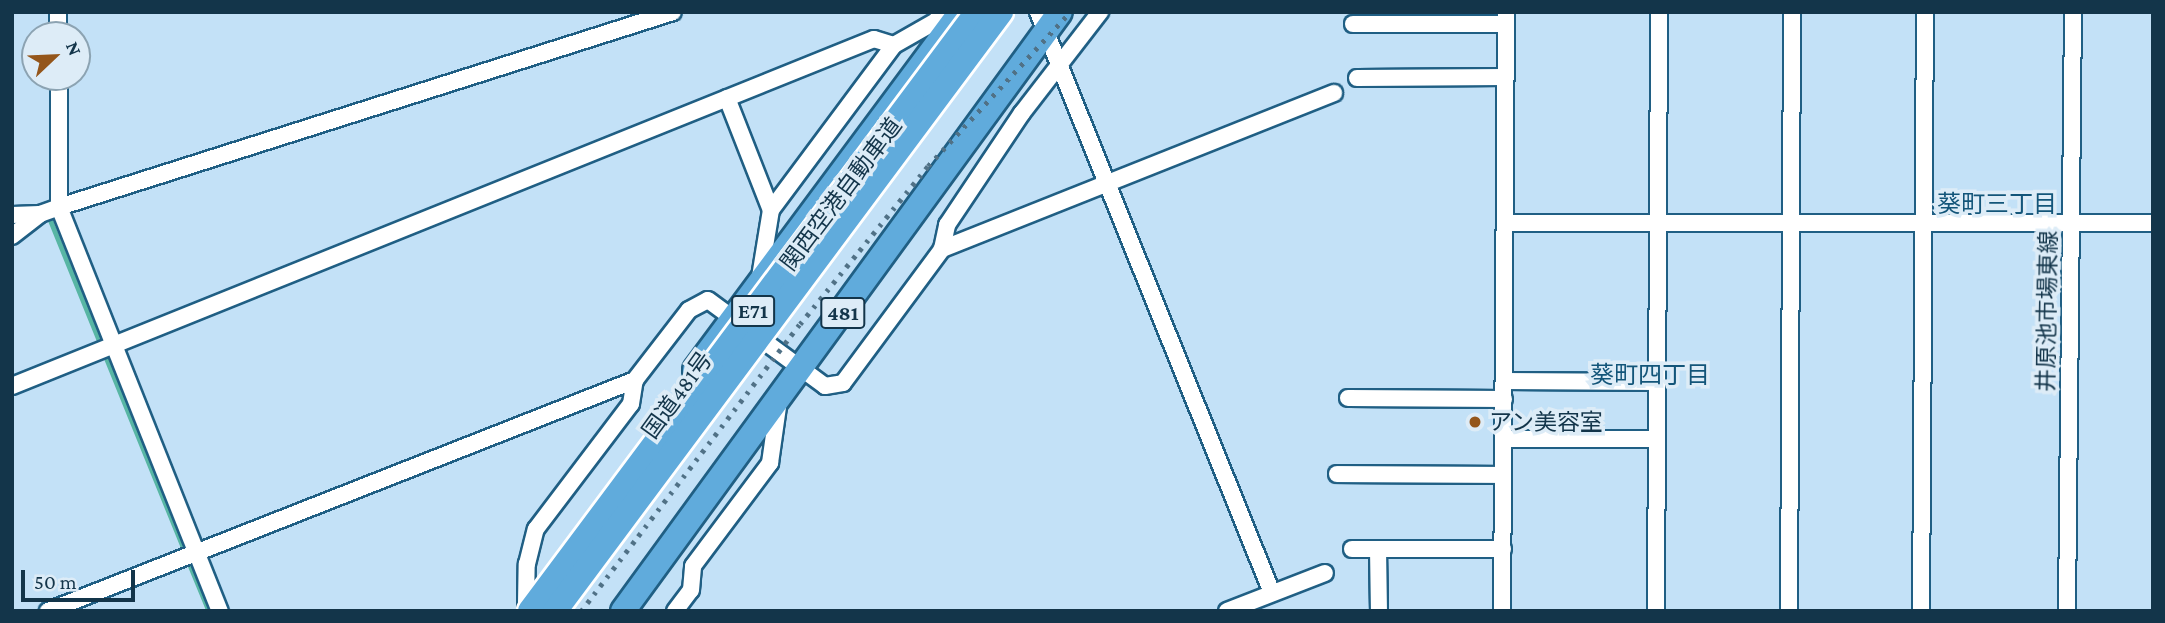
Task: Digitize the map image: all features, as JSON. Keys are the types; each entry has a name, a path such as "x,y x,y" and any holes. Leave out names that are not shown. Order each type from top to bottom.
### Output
{"highway":[{"name":"国道481号","path":"525,608 733,318 961,12"},
{"name":"関西空港自動車道","path":"525,608 977,12"},
{"name":"関西空港自動車道","path":"555,611 1001,12"},
{"name":"481","path":"623,611 802,370 1048,19"}],"street":[{"path":"12,236 40,215 59,207 673,12"},
{"path":"759,283 771,211 894,45 936,21 942,12"},
{"path":"525,608 527,564 536,529 631,404 635,380 689,310 708,300 825,386 843,383 942,249 947,225 1059,64 1100,12"},
{"path":"1656,611 1658,12"},
{"path":"1789,611 1792,12"},
{"path":"1922,611 1925,12"},
{"name":"井原池市場東線","path":"2067,611 2073,12"},
{"path":"1353,24 1506,18 1502,611"},
{"path":"1048,19 1059,64 1272,593"},
{"path":"12,386 874,39 894,45"},
{"path":"1357,78 1505,77"},
{"path":"58,91 59,207 220,611"},
{"path":"942,249 1334,93"},
{"path":"727,98 771,211"},
{"path":"12,215 40,215"},
{"path":"1505,223 2153,223"},
{"path":"48,611 635,380"},
{"path":"1504,382 1657,382"},
{"path":"1348,398 1504,399"},
{"path":"675,611 691,590 693,566 770,463 779,400"},
{"path":"1503,439 1656,439"},
{"path":"1337,474 1503,475"},
{"path":"1352,549 1503,549"},
{"path":"1378,549 1379,611"},
{"path":"1227,611 1325,573"}],"waterway":[{"path":"50,219 185,552"},
{"path":"188,560 209,611"}],"railway":[{"path":"581,611 800,324 928,166 1070,12"}],"place":[{"name":"アン美容室","path":"1475,422"}],"district":[{"name":"葵町三丁目","path":"1997,204"},
{"name":"葵町四丁目","path":"1650,375"}]}
